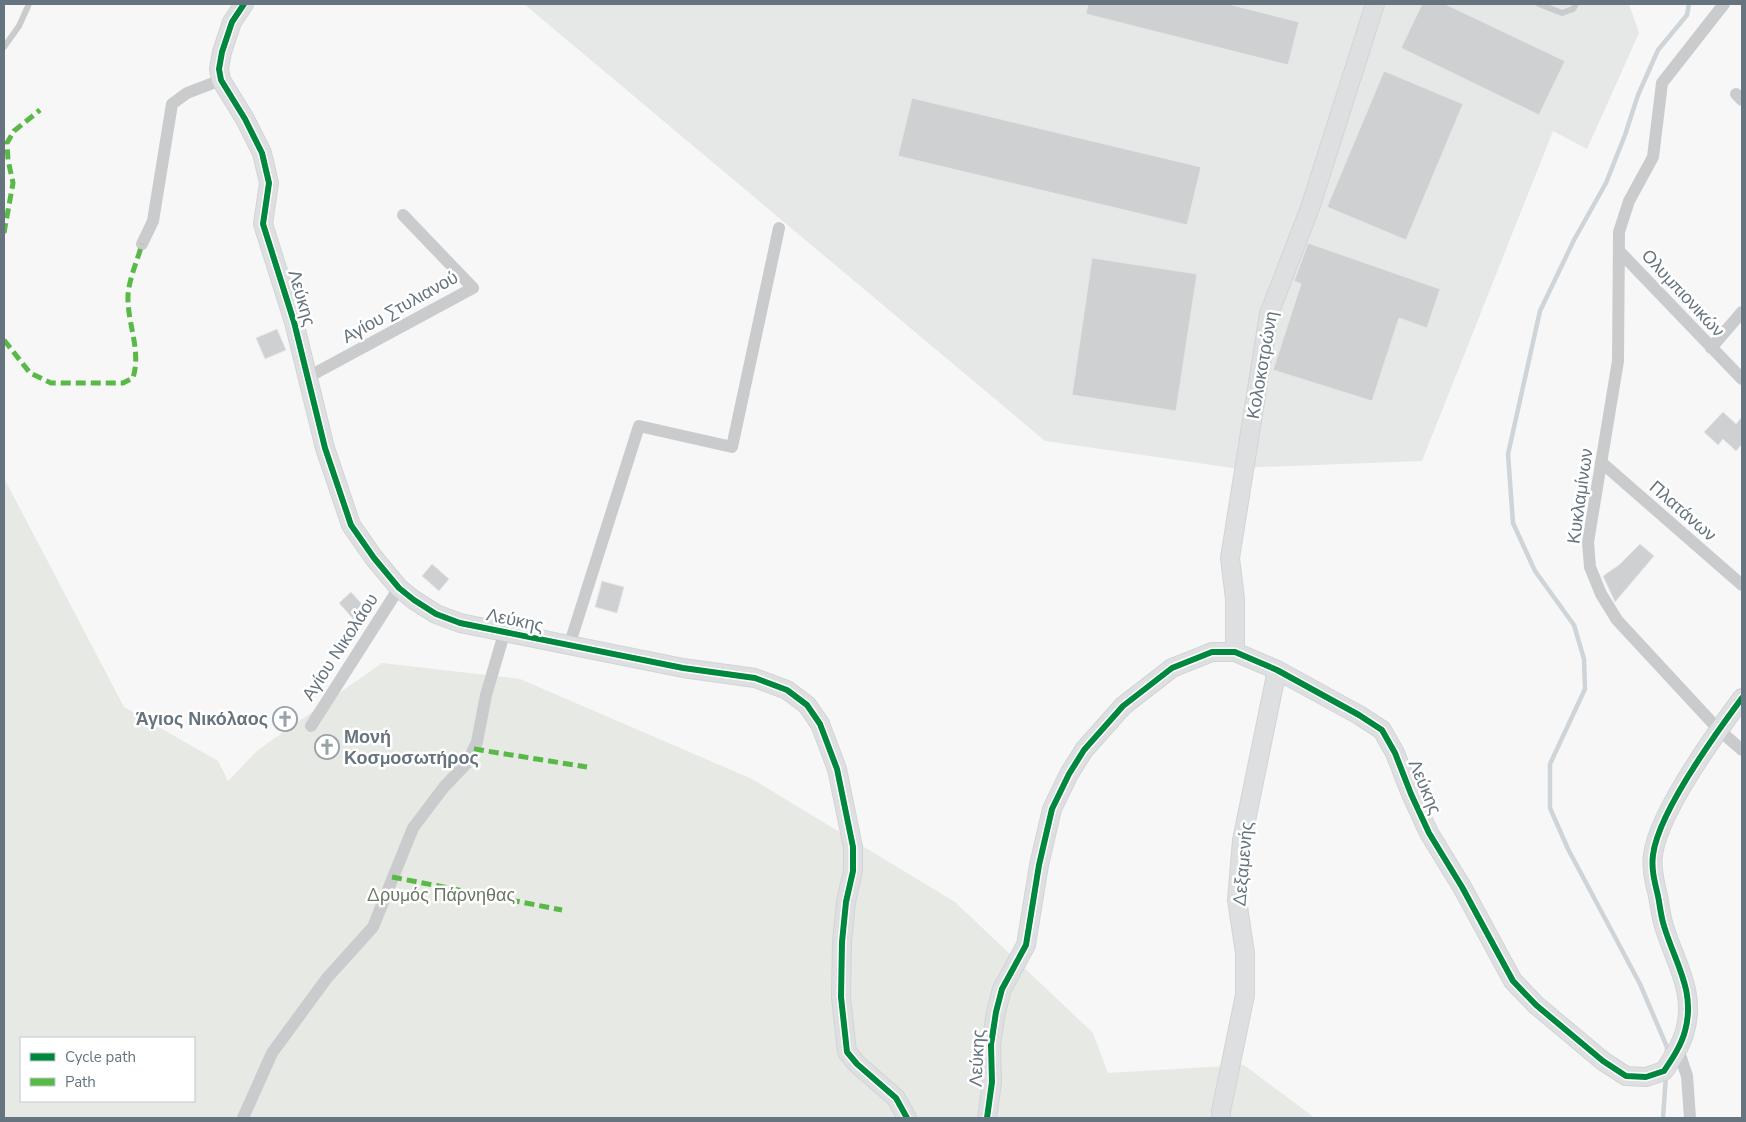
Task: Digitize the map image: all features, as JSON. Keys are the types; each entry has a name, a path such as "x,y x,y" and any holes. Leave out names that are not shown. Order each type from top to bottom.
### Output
{"street":[{"path":"142,244 153,221 172,104 187,93 221,80 219,69 222,52 232,22 244,4"},
{"name":"Κολοκοτρώνη","path":"1235,652 1235,600 1230,558 1269,314 1310,208 1376,4"},
{"name":"Κυκλαμίνων","path":"1724,4 1662,84 1653,157 1629,201 1619,232 1618,361 1588,542 1590,567 1601,594 1617,620 1719,730 1742,750"},
{"name":"Λεύκης","path":"221,80 245,120 262,154 268,183 263,224 285,290 325,448 351,525 374,558 399,588 436,614 460,623 504,634 683,668 763,680 787,690 807,705 820,724 837,769 853,847 853,871 846,902 842,942 841,997 847,1052 896,1098 907,1118"},
{"name":"Αγίου Στυλιανού","path":"308,377 473,288 403,215"},
{"path":"569,646 639,426 732,447 778,228"},
{"name":"Ολυμπιονικών","path":"1620,252 1710,348 1742,379"},
{"path":"1710,348 1742,312"},
{"name":"Πλατάνων","path":"1602,462 1742,585"},
{"name":"Αγίου Νικολάου","path":"310,726 399,588"},
{"path":"243,1118 272,1053 327,978 373,927 413,828 444,787 467,763 477,742 486,695 504,634"},
{"name":"Λεύκης","path":"987,1118 992,1082 991,1045 996,1012 1002,989 1026,945 1039,865 1052,809 1068,774 1084,750 1123,706 1172,668 1212,652 1235,652 1277,670 1359,715 1382,730 1395,754 1429,833 1462,887 1513,981 1536,1005 1603,1061 1626,1076 1646,1078 1664,1071 1678,1049 1685,1033 1688,995 1664,926 1654,877 1653,856 1658,836 1670,809 1719,730 1742,698"},
{"name":"Δεξαμενής","path":"1221,1118 1244,995 1245,953 1237,900 1242,840 1277,670"},
{"path":"1678,1049 1687,1076 1690,1118"}],"lane":[{"path":"4,47 19,26 29,4"},
{"path":"1539,4 1562,13 1573,10 1576,4"}],"shaded area":[{"path":"524,4 1629,4 1639,33 1587,149 1553,131 1422,461 1233,468 1045,441"}],"green space":[{"name":"Δρυμός Πάρνηθας","path":"4,478 124,707 218,761 228,781 258,750 382,663 520,679 752,779 955,902 1093,1033 1108,1073 1244,1065 1315,1118 4,1118"}],"building":[{"path":"1088,4 1228,4 1299,22 1288,65 1086,14"},
{"path":"1422,4 1445,4 1565,61 1539,115 1401,48"},
{"path":"1384,71 1463,104 1406,240 1327,207"},
{"path":"912,98 1201,167 1187,225 898,156"},
{"path":"1308,243 1440,289 1427,328 1399,318 1372,401 1273,370 1301,284 1294,281"},
{"path":"1092,258 1197,274 1176,411 1072,395"},
{"path":"277,329 286,350 265,359 256,338"},
{"path":"1723,412 1736,424 1742,417 1742,444 1736,451 1723,439 1718,445 1704,432"},
{"path":"1640,544 1654,556 1615,602 1603,576 1619,565"},
{"path":"432,564 449,579 439,591 422,576"},
{"path":"602,581 624,587 617,613 595,607"},
{"path":"351,592 368,611 356,622 339,603"}],"waterway":[{"path":"1667,1054 1667,1047 1640,984 1568,849 1550,808 1550,764 1585,689 1584,659 1574,625 1535,571 1513,523 1508,454 1540,311 1574,240 1606,183 1638,95 1658,50 1687,15 1689,4"},
{"path":"1663,1118 1666,1075"}],"marked path":[{"path":"4,233 13,183 8,160 7,143 14,131 40,110"},
{"path":"4,340 30,373 51,383 123,383 133,378 136,358 128,294 142,244"},
{"path":"474,749 587,767"},
{"path":"392,877 562,910"}],"cycle path":[{"path":"244,4 232,22 222,52 219,69 221,80 245,119 262,153 269,183 263,224 294,322 325,448 351,525 374,558 399,588 436,614 460,623 683,668 755,678 787,690 807,705 820,724 837,769 853,847 853,871 846,902 842,942 841,997 847,1052 857,1064 896,1098 907,1118"},
{"path":"987,1118 992,1082 991,1045 996,1012 1002,989 1026,945 1039,865 1052,809 1069,774 1084,750 1123,706 1172,668 1212,652 1235,652 1277,670 1359,715 1382,730 1395,753 1429,833 1462,887 1513,981 1536,1005 1603,1061 1626,1076 1646,1077 1664,1071 1679,1047 1685,1031 1688,1017 1686,990 1663,923 1654,876 1653,855 1665,818 1677,796 1704,752 1742,698"}],"place":[{"name":"Άγιος Νικόλαος","path":"285,719"},
{"name":"Μονή Κοσμοσωτήρος","path":"327,747"}]}
